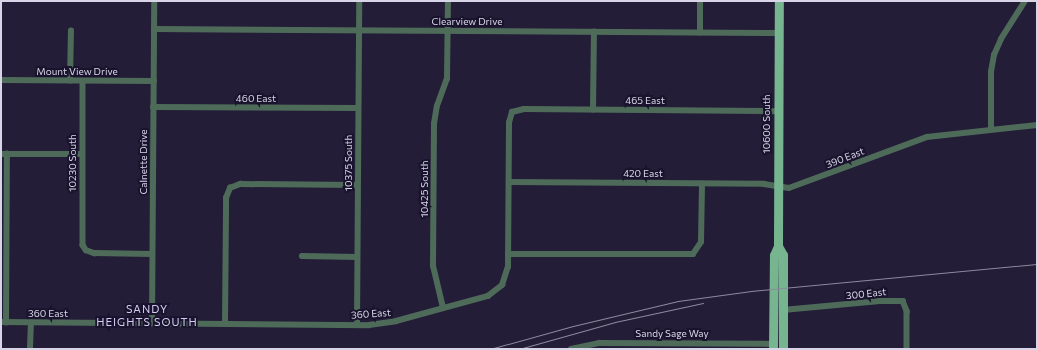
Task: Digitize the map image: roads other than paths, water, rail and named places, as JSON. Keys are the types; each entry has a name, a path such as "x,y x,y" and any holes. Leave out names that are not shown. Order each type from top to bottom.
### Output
{"main road":[{"name":"10600 South","path":"773,346 774,255 778,246 779,1"},
{"name":"10600 South","path":"778,246 783,255 783,349"}],"street":[{"name":"Calnette Drive","path":"152,323 154,1"},
{"name":"10375 South","path":"357,325 359,1"},
{"name":"10425 South","path":"443,308 433,266 434,124 448,71 448,1"},
{"path":"700,1 700,33"},
{"path":"991,129 994,55 1001,39 1026,1"},
{"name":"Clearview Drive","path":"154,29 779,34"},
{"path":"70,81 71,32"},
{"path":"593,110 594,32"},
{"name":"Mount View Drive","path":"1,80 154,81"},
{"name":"10230 South","path":"83,81 82,245 86,250 94,253 152,254"},
{"name":"460 East","path":"153,107 358,108"},
{"name":"465 East","path":"512,112 524,109 778,111"},
{"name":"360 East","path":"3,322 357,325 390,323 498,290 507,274 509,124 512,112"},
{"name":"390 East","path":"778,186 796,187 918,140 938,134 1037,125"},
{"path":"3,322 4,154 82,154"},
{"name":"420 East","path":"509,182 778,186"},
{"path":"225,324 226,198 230,188 240,184 358,184"},
{"path":"508,254 690,255 697,251 701,242 702,184"},
{"path":"302,256 357,257"},
{"name":"300 East","path":"783,310 880,300 903,301 907,311 906,349"},
{"path":"30,349 31,323"},
{"name":"Sandy Sage Way","path":"571,349 599,343 773,346"}],"tram line":[{"path":"490,349 573,326 678,301 751,291 1037,264"},
{"path":"519,349 615,322 703,303"}],"district":[{"name":"SANDY HEIGHTS SOUTH","path":"147,316"}]}
